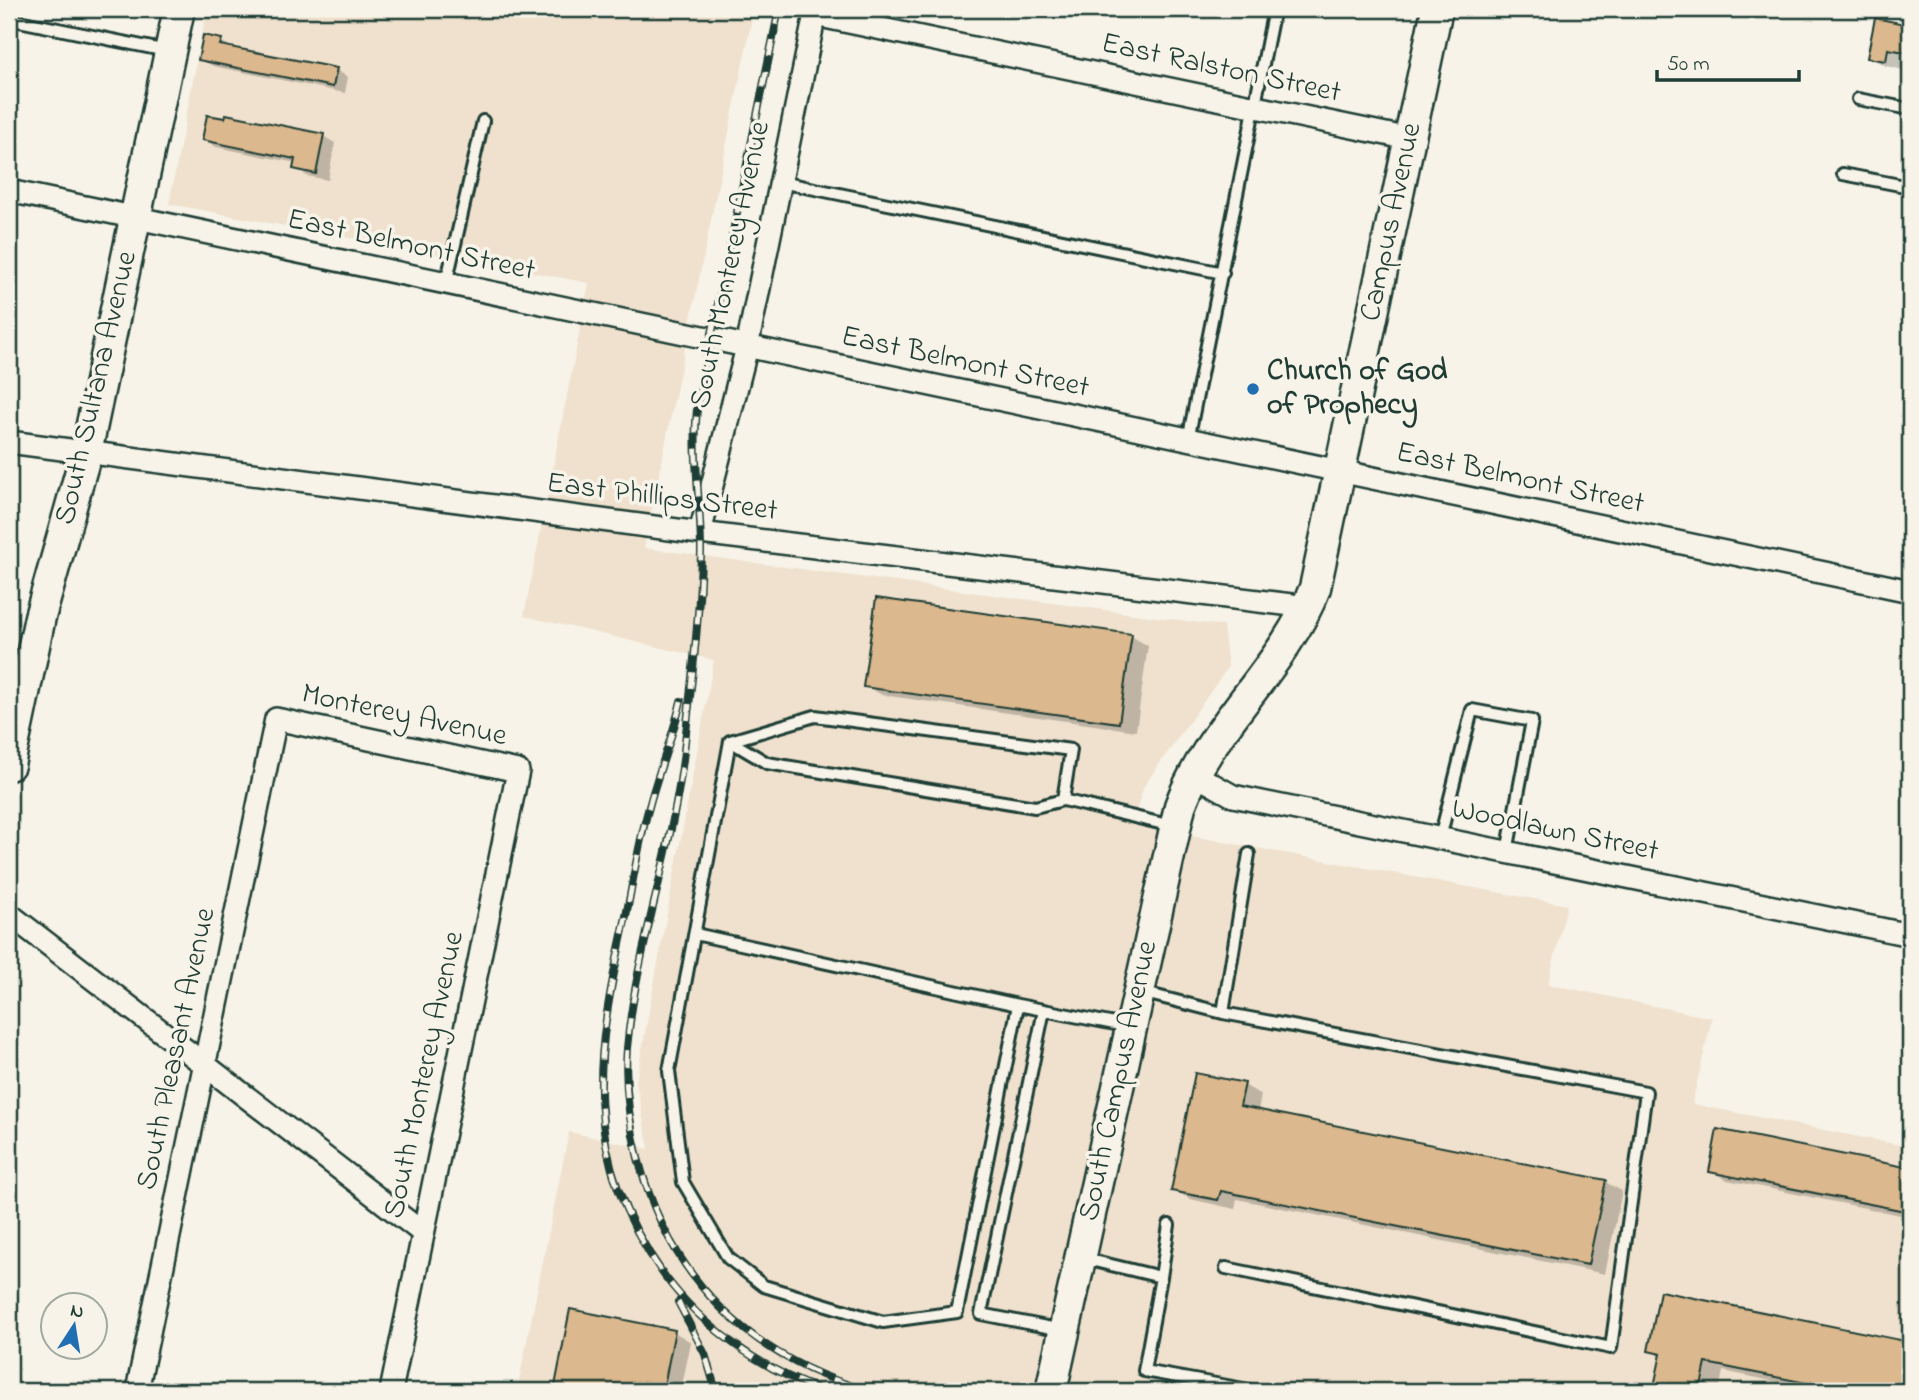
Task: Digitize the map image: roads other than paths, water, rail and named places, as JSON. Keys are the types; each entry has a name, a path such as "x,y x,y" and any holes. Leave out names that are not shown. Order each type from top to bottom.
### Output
{"street":[{"name":"South Sultana Avenue","path":"9,765 40,617 86,453 179,9"},
{"name":"Campus Avenue","path":"1192,773 1297,627 1315,588 1437,9"},
{"name":"East Ralston Street","path":"815,12 1410,139"},
{"name":"South Monterey Avenue","path":"700,533 747,347 815,12"},
{"name":"East Belmont Street","path":"9,191 1910,591"},
{"name":"East Phillips Street","path":"9,442 700,533 1308,607"},
{"name":"Monterey Avenue","path":"276,719 518,771"},
{"name":"South Pleasant Avenue","path":"137,1391 276,719"},
{"name":"South Monterey Avenue","path":"391,1391 518,771"},
{"name":"South Campus Avenue","path":"1051,1391 1175,826 1192,773"},
{"name":"Woodlawn Street","path":"1192,773 1233,796 1910,935"},
{"path":"9,914 423,1233"}],"lane":[{"path":"1188,440 1257,107 1274,9"},
{"path":"9,19 170,52"},
{"path":"1858,99 1910,109"},
{"path":"446,284 483,121"},
{"path":"1843,174 1910,187"},
{"path":"781,181 1223,273"},
{"path":"1440,838 1472,710 1532,721 1507,852"},
{"path":"730,741 816,716 1071,750 1063,800"},
{"path":"730,741 767,763 1035,807 1063,800 1175,826"},
{"path":"730,741 669,1071 683,1182 727,1258 764,1286 883,1322 957,1312 981,1314 1064,1331"},
{"path":"1223,1013 1249,854"},
{"path":"695,934 1130,1027"},
{"path":"1138,991 1223,1013 1646,1091 1611,1348 1226,1268"},
{"path":"957,1312 1018,1005"},
{"path":"981,1314 1044,1010"},
{"path":"1169,1225 1144,1371 1255,1391"},
{"path":"1080,1258 1161,1277"}],"railway":[{"path":"779,9 698,401 696,457 701,551 692,677 679,788 632,1011 626,1062 627,1090 638,1158 652,1201 670,1240 693,1276 720,1307 751,1334 787,1358 826,1376 869,1391"},
{"path":"681,701 642,835 606,1016 601,1104 606,1146 618,1188 637,1231 679,1294 715,1329 757,1359 779,1372 825,1391"},
{"path":"678,1302 705,1354 716,1391"}],"place":[{"name":"Church of God of Prophecy","path":"1253,389"}]}
